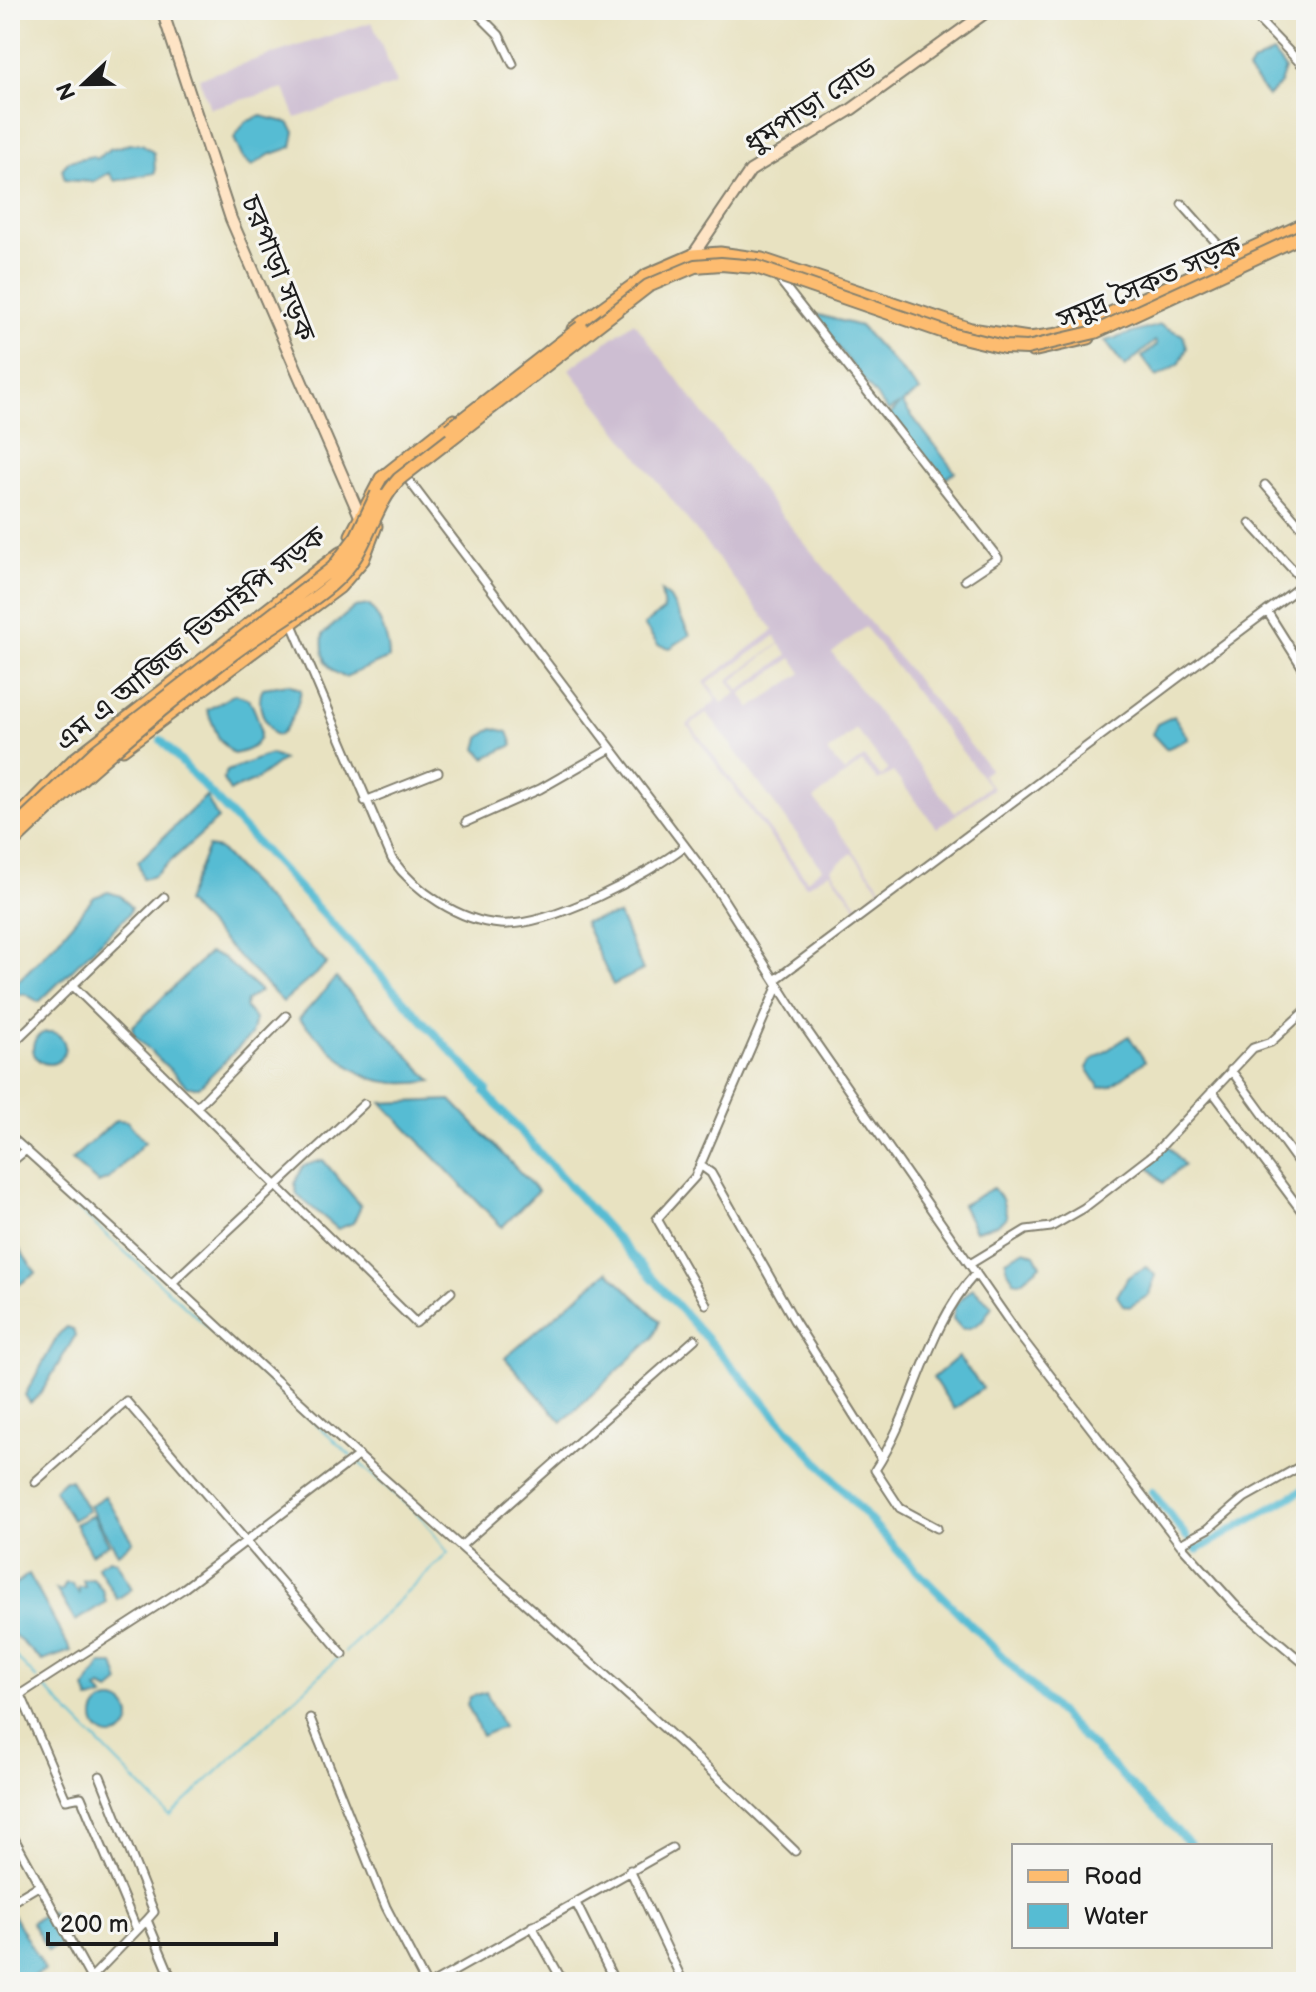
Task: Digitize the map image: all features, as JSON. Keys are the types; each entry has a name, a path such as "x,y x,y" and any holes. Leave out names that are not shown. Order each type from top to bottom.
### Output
{"highway":[{"path":"10,832 96,751 333,568 348,552 379,491 396,471 613,303 668,269 686,262 718,257 756,261 963,331 1003,341 1028,342 1092,326 1306,224"},
{"path":"10,845 102,757 240,648 331,585 365,544 378,507 399,479 648,286 694,264 756,267 950,334 1004,347 1027,348 1095,332 1306,236"}],"main road":[{"name":"সমুদ্র সৈকত সড়ক","path":"787,267 971,329 1029,338 1059,334 1095,320 1306,224"},
{"name":"সমুদ্র সৈকত সড়ক","path":"779,279 958,341 1007,352 1030,352 1061,347 1095,336 1306,236"},
{"name":"এম এ আজিজ ভিআইপি সড়ক","path":"10,824 73,760 251,619 328,565 343,549 381,478 622,291 647,275 740,254 787,267"},
{"name":"এম এ আজিজ ভিআইপি সড়ক","path":"291,622 340,587 370,547 389,497 407,478 649,292 694,264 743,270 779,279"},
{"path":"10,852 105,763 291,622"}],"street":[{"name":"চরপাড়া সড়ক","path":"162,10 231,219 358,519 373,533"},
{"path":"474,10 499,35 513,64"},
{"name":"ধুমপাড়া রোড","path":"694,264 750,171 852,109 989,10"},
{"path":"1249,10 1306,69"},
{"path":"1182,204 1230,258"},
{"path":"779,279 998,558 965,580"},
{"path":"407,478 685,846 934,1217 1016,1331 1180,1544 1235,1605 1306,1665"},
{"path":"1265,485 1306,532"},
{"path":"706,1304 657,1219 695,1177 777,982 1304,586 1250,523"},
{"path":"1267,611 1306,673"},
{"path":"291,622 392,859 402,874 452,909 500,924 549,914 599,896 647,873 685,846"},
{"path":"466,822 552,783 610,749"},
{"path":"365,801 438,772"},
{"path":"10,1046 164,897"},
{"path":"72,985 416,1323 451,1292"},
{"path":"970,1264 1026,1230 1051,1227 1084,1208 1154,1154 1253,1048 1271,1042 1306,1010"},
{"path":"197,1107 286,1016"},
{"path":"1231,1070 1303,1169"},
{"path":"1212,1091 1306,1217"},
{"path":"173,1282 364,1104"},
{"path":"10,1136 359,1455 679,1739 795,1851"},
{"path":"10,1163 26,1150"},
{"path":"700,1165 711,1173 794,1320 881,1458"},
{"path":"937,1528 900,1508 875,1470 931,1340 947,1310 976,1273"},
{"path":"462,1545 695,1339"},
{"path":"35,1482 126,1401 343,1654"},
{"path":"10,1701 183,1589 246,1538 359,1455"},
{"path":"1180,1544 1208,1529 1244,1498 1306,1463"},
{"path":"21,1695 66,1800 81,1797 137,1930"},
{"path":"310,1718 386,1907 425,1982"},
{"path":"10,1831 90,1981 154,1912 100,1776"},
{"path":"435,1982 672,1848"},
{"path":"630,1870 683,1982"},
{"path":"13,1901 40,1885"},
{"path":"576,1903 615,1982"},
{"path":"147,1920 173,1982"},
{"path":"532,1926 563,1982"}],"shaded area":[{"path":"372,22 397,84 296,118 284,89 210,108 199,78"},
{"path":"634,322 769,500 990,769 982,775 993,788 937,828 893,772 878,781 862,762 814,799 884,891 858,909 830,872 806,886 687,725 717,700 704,682 774,630 569,369","holes":["865,627 989,786 955,813 832,653","775,636 780,643 728,680 737,693 722,703 708,683","780,644 788,655 739,691 732,681","792,658 802,673 751,708 741,694","707,713 822,868 807,880 691,725","856,729 888,770 881,777 864,757 844,772 828,752","852,853 880,889 858,905 831,869"]}],"water":[{"path":"1273,53 1285,69 1280,84 1268,96 1248,71 1253,63"},
{"path":"261,116 289,123 295,132 292,147 269,155 252,166 242,157 234,138 245,122"},
{"path":"142,144 154,153 155,173 115,181 109,173 93,182 65,180 62,169 69,161 93,156 96,159 110,149"},
{"path":"811,313 860,326 920,391 902,403 955,472 940,482 890,415 900,404 888,411"},
{"path":"1160,325 1183,335 1187,348 1180,363 1157,377 1142,357 1157,345 1155,341 1125,367 1105,341"},
{"path":"661,591 670,598 690,635 670,648 658,645 644,625 664,610"},
{"path":"369,605 384,630 389,658 345,677 329,666 323,648 323,634 355,607"},
{"path":"289,684 301,690 298,702 288,726 279,735 274,734 262,712 261,694 263,688"},
{"path":"235,694 249,699 260,734 253,746 233,754 219,739 207,710"},
{"path":"1174,716 1189,739 1166,749 1152,734 1157,724"},
{"path":"493,728 508,732 513,745 485,758 477,749 480,738"},
{"path":"270,754 283,760 254,781 230,791 223,780 227,771"},
{"path":"206,796 218,819 154,876 143,879 138,862"},
{"path":"208,847 219,849 327,964 283,1002 185,902"},
{"path":"108,892 121,896 131,908 128,915 39,1002 25,994 12,994 10,989 55,944 94,897"},
{"path":"619,915 643,970 613,985 584,922"},
{"path":"209,953 222,957 260,991 246,1001 245,1007 255,1019 251,1035 199,1087 188,1087 134,1035 132,1027"},
{"path":"336,978 432,1081 408,1083 371,1078 343,1061 299,1019"},
{"path":"49,1032 60,1037 65,1048 60,1059 49,1064 38,1059 33,1048 38,1037"},
{"path":"1129,1036 1145,1061 1111,1086 1100,1088 1087,1068 1091,1061"},
{"path":"451,1100 538,1191 502,1227 382,1103"},
{"path":"116,1120 127,1121 145,1142 109,1179 98,1183 71,1160"},
{"path":"1167,1144 1184,1165 1163,1183 1147,1165"},
{"path":"323,1160 361,1206 353,1223 338,1229 297,1195 295,1183 303,1166"},
{"path":"993,1188 1002,1199 1007,1217 998,1224 975,1231 962,1205"},
{"path":"10,1242 15,1243 36,1273 13,1289 10,1286"},
{"path":"1025,1250 1035,1254 1041,1265 1020,1282 1014,1281 1006,1268 1006,1260"},
{"path":"1146,1267 1155,1275 1149,1295 1129,1307 1123,1305 1117,1296 1128,1277"},
{"path":"608,1271 660,1321 653,1338 562,1422 505,1358"},
{"path":"973,1288 992,1306 976,1325 962,1329 953,1319 955,1305"},
{"path":"67,1327 73,1329 75,1336 40,1395 30,1403 25,1395 59,1334"},
{"path":"958,1357 983,1388 954,1409 933,1378"},
{"path":"65,1480 70,1480 88,1511 72,1520 54,1490"},
{"path":"105,1496 133,1541 118,1553 89,1506"},
{"path":"93,1515 109,1544 91,1554 75,1524"},
{"path":"109,1559 116,1561 132,1589 117,1599 97,1566"},
{"path":"29,1574 71,1651 42,1661 10,1631 10,1588"},
{"path":"93,1579 103,1590 106,1602 75,1621 56,1589 62,1591 66,1583 72,1584 79,1593 79,1587 85,1587 83,1580"},
{"path":"101,1664 114,1664 120,1683 110,1691 101,1687 97,1690 104,1697 89,1700 85,1688"},
{"path":"486,1692 503,1727 482,1736 467,1704 470,1697"},
{"path":"112,1700 124,1706 130,1718 124,1730 112,1736 100,1730 94,1718 100,1706"},
{"path":"51,1911 66,1941 48,1951 31,1922"},
{"path":"13,1915 45,1970 22,1982 10,1982 10,1916"}],"waterway":[{"path":"161,740 487,1090 485,1092 907,1561 1190,1844"},
{"path":"10,1148 15,1153"},
{"path":"20,1157 351,1456"},
{"path":"345,1652 448,1553 422,1518 357,1461"},
{"path":"1191,1542 1197,1550 1306,1488"},
{"path":"1152,1492 1186,1536"},
{"path":"10,1651 37,1679"},
{"path":"41,1684 170,1816 340,1656"}]}
